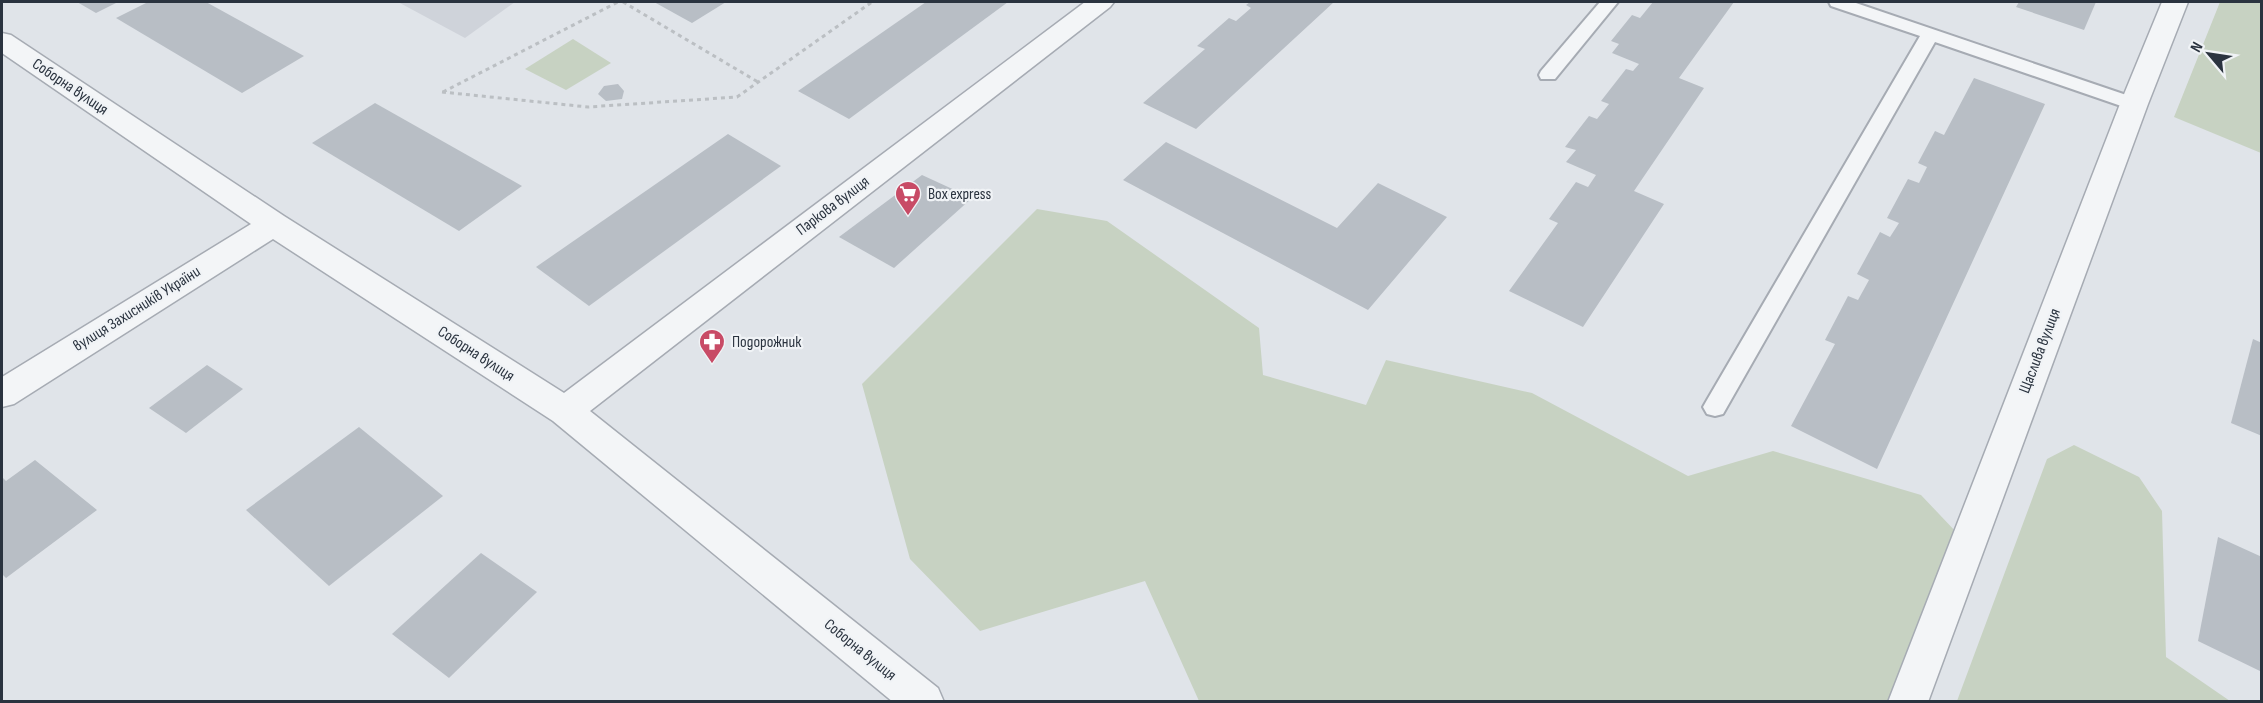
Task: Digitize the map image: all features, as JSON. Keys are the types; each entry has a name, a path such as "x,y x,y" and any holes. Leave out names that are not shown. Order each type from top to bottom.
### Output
{"street":[{"name":"Паркова вулиця","path":"565,411 1101,2"},
{"name":"Щаслива вулиця","path":"1908,702 2134,104 2175,2"},
{"name":"Соборна вулиця","path":"2,41 273,224 565,411 924,702"},
{"name":"вулиця Захисників України","path":"2,394 273,224"}],"lane":[{"path":"1548,75 1609,2"},
{"path":"1837,2 2134,104"},
{"path":"1715,407 1930,34"}],"path":[{"path":"618,2 442,92 588,107 737,97 872,2"},
{"path":"623,2 758,82"}],"shaded area":[{"path":"398,2 515,2 465,38"}],"green space":[{"path":"2220,2 2261,2 2261,153 2174,117"},
{"path":"573,39 611,63 566,90 525,69"},
{"path":"1037,209 1107,221 1259,328 1263,375 1366,405 1386,360 1532,393 1688,476 1773,451 1921,495 1958,534 1888,701 1199,701 1145,581 980,631 910,559 862,384"},
{"path":"2074,445 2139,477 2162,511 2166,657 2230,701 1957,701 2047,459"}],"building":[{"path":"77,2 118,2 96,13"},
{"path":"148,2 206,2 304,56 242,93 116,18"},
{"path":"654,2 726,2 692,23"},
{"path":"926,2 1008,2 849,119 798,91"},
{"path":"1250,2 1334,2 1196,129 1143,103 1205,49 1197,46 1229,18 1236,21 1251,8 1246,5"},
{"path":"1653,2 1734,2 1679,78 1704,88 1634,191 1664,204 1583,327 1509,291 1558,223 1549,219 1576,182 1588,187 1596,175 1566,162 1576,150 1565,147 1589,116 1597,119 1609,104 1601,101 1626,69 1633,71 1639,64 1612,53 1619,44 1611,41 1632,15 1640,18"},
{"path":"2019,2 2096,2 2084,30 2016,7"},
{"path":"1974,78 2045,104 1877,469 1791,426 1835,344 1825,340 1848,296 1858,300 1869,280 1857,274 1880,232 1890,237 1899,223 1887,218 1908,179 1919,183 1927,167 1918,163 1935,131 1944,135"},
{"path":"618,84 624,91 622,99 606,101 598,94 604,86"},
{"path":"375,103 522,186 459,231 312,143"},
{"path":"728,134 781,166 589,306 536,267"},
{"path":"1166,142 1337,228 1378,183 1447,217 1368,310 1123,180"},
{"name":"Box express","path":"922,175 972,198 894,268 839,237"},
{"path":"2253,339 2262,343 2262,436 2231,423"},
{"path":"207,365 243,389 186,433 149,408"},
{"path":"359,427 443,496 329,586 246,510"},
{"path":"35,460 97,510 6,578 2,574 2,477 6,481"},
{"path":"2218,537 2262,557 2262,672 2198,641"},
{"path":"481,553 537,592 449,678 392,634"}],"place":[{"name":"Box express","path":"908,217"},
{"name":"Подорожник","path":"712,365"}]}
